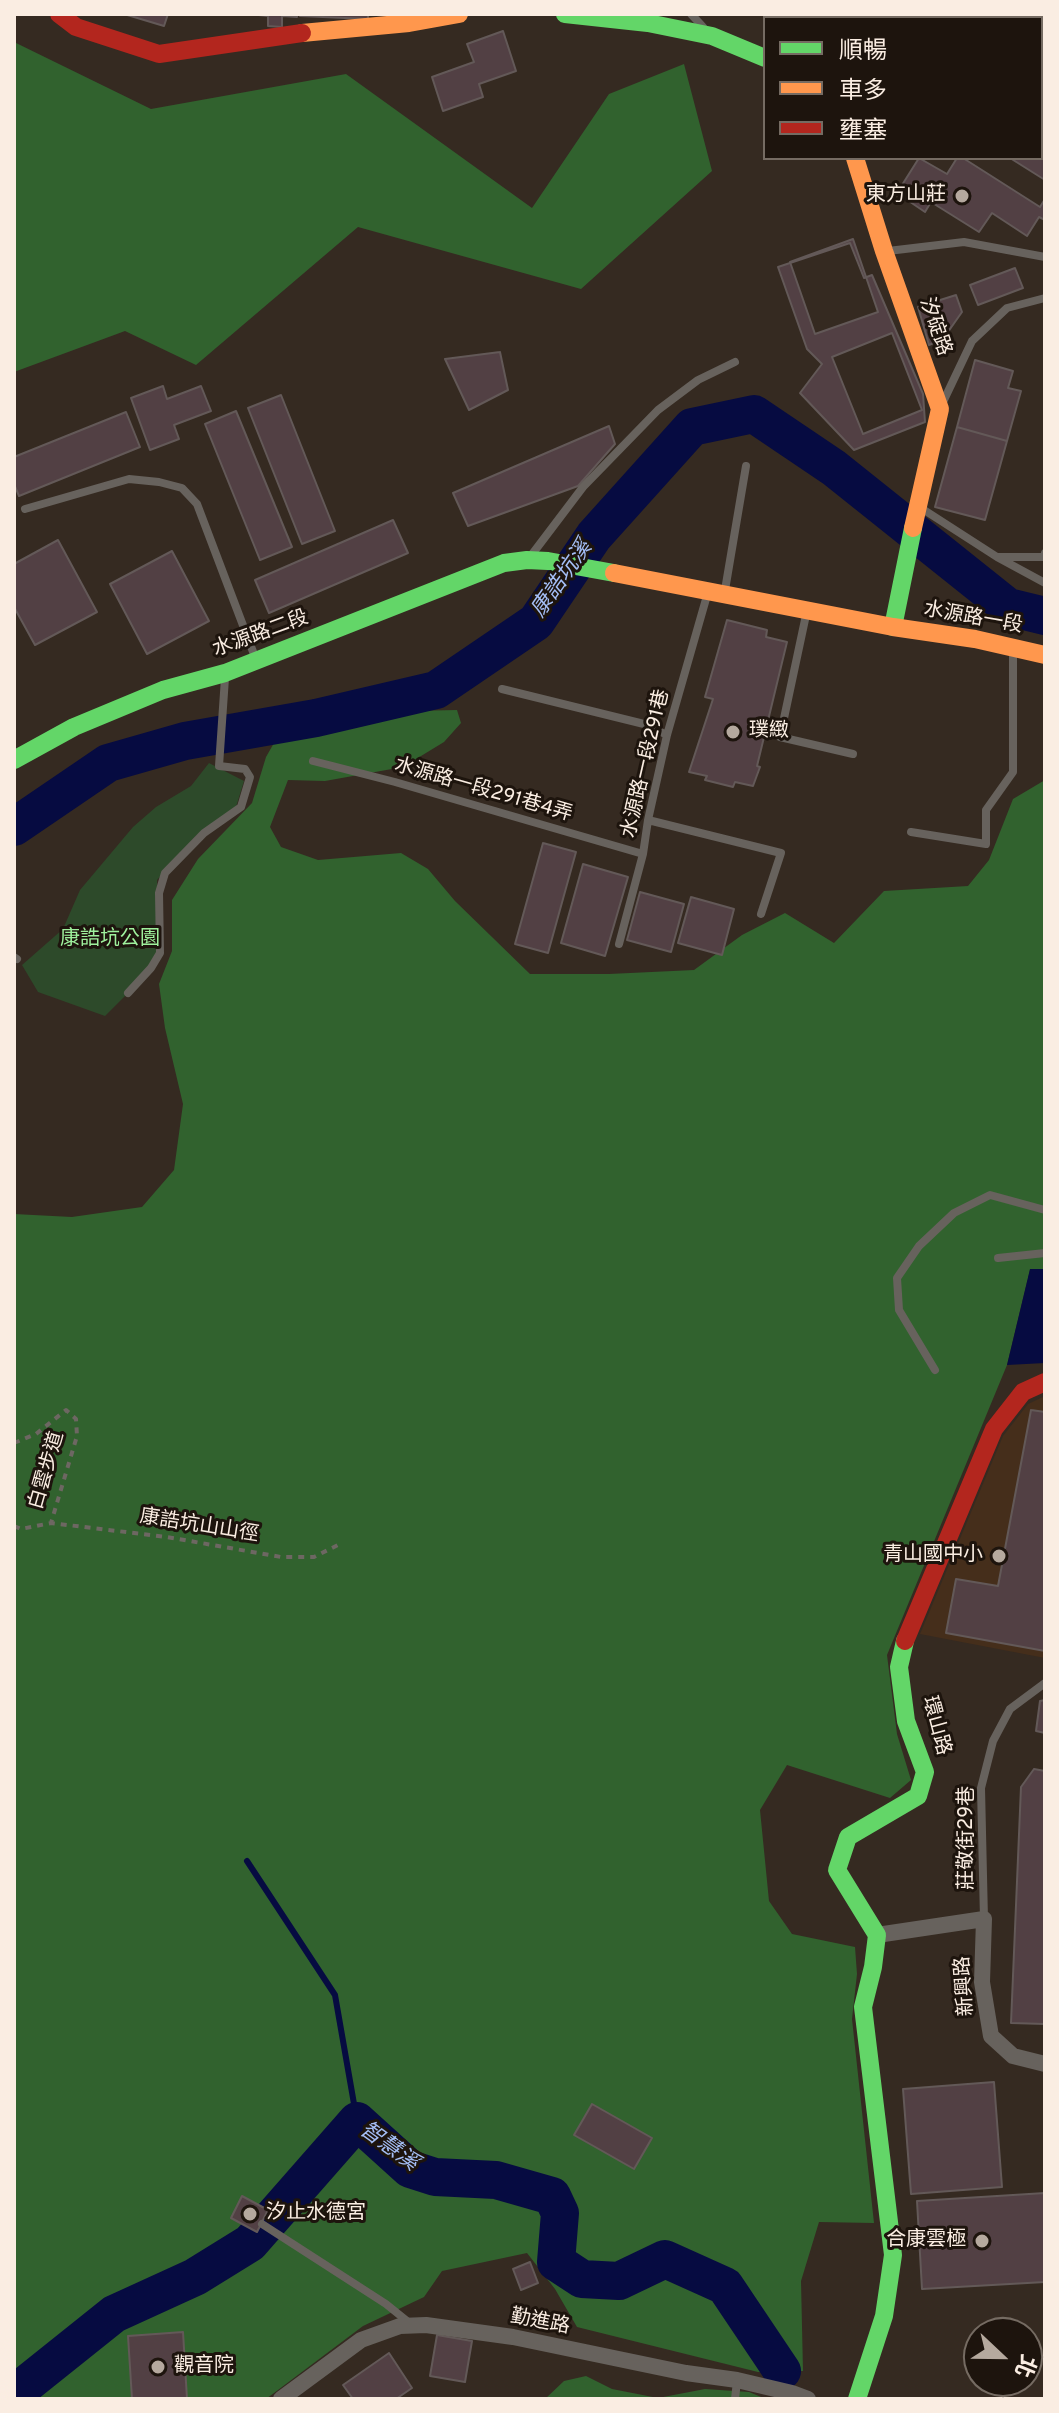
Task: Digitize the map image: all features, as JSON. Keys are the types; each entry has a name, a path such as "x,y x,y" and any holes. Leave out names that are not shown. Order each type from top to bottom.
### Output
{"street":[{"path":"59,14 76,27 159,54 298,33 409,23 459,14"},
{"path":"565,14 648,23 712,36 763,57"},
{"name":"汐碇路","path":"856,160 940,409"},
{"path":"716,593 893,627 940,409"},
{"name":"水源路二段","path":"14,760 74,727 150,696 257,661 504,563 548,561 716,593"},
{"name":"水源路一段","path":"893,627 975,639 1045,655"},
{"name":"環山路","path":"877,1935 837,1870 848,1837 918,1796 925,1772 906,1721 899,1667 905,1642 994,1429 1023,1392 1045,1382"},
{"path":"857,2399 884,2316 893,2255 863,2007 877,1935 984,1919"},
{"name":"新興路","path":"984,1919 982,1982 991,2036 1013,2056 1045,2064"},
{"name":"勤進路","path":"281,2399 361,2340 400,2326 412,2325 513,2337 686,2373 737,2380 808,2399"}],"lane":[{"path":"691,14 712,36"},
{"path":"884,251 964,242 1045,257"},
{"path":"940,409 972,341 1007,308 1045,298"},
{"path":"527,560 583,487 658,410 698,380 735,362"},
{"name":"水源路一段291巷","path":"619,944 643,854 667,735 716,593 746,466"},
{"path":"25,509 129,479 182,488 197,504 257,661"},
{"path":"917,509 1045,583"},
{"path":"997,557 1044,557 1045,553"},
{"path":"807,610 780,737 853,754"},
{"path":"911,832 986,844 986,810 1013,772 1013,647"},
{"path":"128,993 160,953 159,893 165,873 204,833 241,807 250,777 245,769 219,766 225,673"},
{"path":"502,689 644,724 667,735"},
{"name":"水源路一段291巷4弄","path":"313,761 643,854"},
{"path":"648,820 781,853 761,914"},
{"path":"935,1370 899,1310 897,1278 919,1246 954,1213 990,1195 1045,1210"},
{"path":"998,1258 1045,1253"},
{"name":"莊敬街29巷","path":"984,1919 981,1788 993,1741 1010,1709 1045,1683"},
{"path":"262,2224 386,2304 412,2325"},
{"path":"735,2399 737,2380"}],"path":[{"name":"白雲步道","path":"14,1443 36,1434 66,1410 76,1419 77,1436 51,1523 21,1529 14,1526"},
{"name":"康誥坑山山徑","path":"51,1523 167,1537 281,1557 314,1557 338,1545"}],"shaded area":[{"path":"1030,1269 1045,1269 1045,1363 1007,1365"},
{"name":"青山國中小","path":"1045,1396 1045,1658 920,1634 1003,1436 1028,1404"}],"green space":[{"path":"14,42 151,109 346,74 532,208 609,94 684,64 712,171 581,289 358,227 196,365 125,331 14,372"},
{"path":"457,710 461,723 444,742 403,767 325,781 288,780 270,827 281,847 318,860 401,853 428,869 455,901 530,974 694,970 742,935 785,913 834,943 884,891 968,886 989,860 1013,799 1045,780 1045,1269 1030,1270 1007,1365 887,1655 897,1734 911,1780 890,1798 787,1765 760,1810 769,1901 792,1934 855,1947 857,1974 852,2019 874,2223 819,2222 801,2281 803,2371 758,2372 577,2327 555,2289 527,2253 442,2271 424,2297 363,2326 266,2399 14,2399 14,1214 72,1217 142,1207 174,1170 183,1104 165,1028 159,984 172,951 172,900 198,859 252,803 266,757 274,743 410,711"},
{"name":"康誥坑公園","path":"209,763 244,781 236,807 196,836 157,880 160,953 105,1016 38,992 22,965 63,929 80,890 133,827 156,807 191,786"},
{"path":"586,2376 612,2389 658,2398 705,2389 749,2392 766,2399 545,2399 564,2381"}],"building":[{"path":"124,14 168,14 164,26"},
{"path":"249,14 297,14 297,17 282,16 282,27 268,26 268,16"},
{"path":"368,14 368,19 300,16"},
{"path":"957,14 1045,14 1045,74 1043,16"},
{"path":"503,31 516,71 479,84 483,97 443,111 432,77 474,62 467,44"},
{"path":"1043,123 1045,124 1045,180 1013,160 1043,160"},
{"name":"東方山莊","path":"918,160 947,174 956,160 966,160 1040,207 1045,199 1045,220 1039,217 1027,236 992,213 979,232 931,202 925,212 897,193"},
{"path":"853,239 878,312 815,334 790,262"},
{"path":"850,243 864,278 872,275 923,394 925,422 854,450 800,393 822,364 807,349 778,267"},
{"path":"1015,268 1023,288 978,305 970,285"},
{"path":"956,295 962,312 943,339 929,345 918,307"},
{"path":"892,333 922,410 863,434 832,357"},
{"path":"500,352 508,390 469,410 445,359"},
{"path":"975,360 1013,371 1008,388 1021,391 1007,441 957,427"},
{"path":"163,386 167,399 201,386 211,411 174,425 179,439 150,450 131,398"},
{"path":"281,395 335,531 302,544 248,408"},
{"path":"236,411 292,547 260,560 205,424"},
{"path":"126,412 140,447 19,496 14,484 14,457"},
{"path":"609,426 615,444 578,486 468,526 453,493"},
{"path":"957,427 1007,441 985,520 935,507"},
{"path":"393,520 408,553 269,613 255,580"},
{"path":"58,540 97,612 35,645 14,607 14,564"},
{"path":"172,551 209,621 147,654 110,584"},
{"name":"璞緻","path":"727,620 767,630 766,637 787,642 757,766 760,767 753,786 735,782 733,787 705,780 707,776 689,772 713,699 705,697"},
{"path":"543,843 576,852 548,953 515,944"},
{"path":"583,864 628,877 605,956 561,943"},
{"path":"640,892 684,904 671,952 627,940"},
{"path":"691,897 734,909 722,955 678,943"},
{"path":"1031,1410 1045,1412 1045,1651 946,1633 956,1579 998,1586"},
{"path":"1045,1700 1045,1733 1036,1731 1040,1701"},
{"path":"1034,1769 1045,1771 1045,2024 1011,2023 1021,1787"},
{"name":"合康雲極","path":"994,2082 1002,2187 911,2194 903,2089"},
{"path":"592,2104 652,2138 634,2169 574,2135"},
{"name":"合康雲極","path":"1045,2193 1045,2282 922,2289 917,2201"},
{"name":"汐止水德宮","path":"242,2196 268,2210 257,2232 231,2218"},
{"path":"530,2262 538,2283 521,2290 513,2269"},
{"name":"觀音院","path":"183,2332 187,2399 132,2399 128,2336"},
{"path":"437,2335 472,2341 465,2382 430,2376"},
{"path":"389,2353 412,2388 396,2399 353,2399 343,2385"}],"waterway":[{"name":"康誥坑溪","path":"14,827 108,763 185,741 316,718 436,690 536,622 594,536 692,427 754,414 834,468 1008,607 1045,616"},
{"path":"247,1861 335,1995 357,2121"},
{"name":"智慧溪","path":"14,2394 114,2314 195,2277 250,2243 357,2121 410,2169 435,2177 496,2180 552,2196 560,2213 556,2262 582,2279 619,2281 665,2259 725,2286 782,2371"}],"traffic: fast":[{"path":"565,14 648,23 712,36 763,57"},
{"path":"893,627 913,528"},
{"path":"14,760 74,727 163,690 225,673 504,563 548,561 614,573"},
{"path":"857,2399 884,2316 893,2255 863,2007 877,1935 837,1870 848,1837 918,1796 925,1772 906,1721 899,1667 905,1641"}],"traffic: slow":[{"path":"302,33 409,23 459,14"},
{"path":"856,160 940,409 913,528"},
{"path":"614,573 893,627 975,639 1045,655"}],"traffic: jam":[{"path":"59,14 76,27 159,54 302,33"},
{"path":"905,1641 994,1429 1023,1392 1045,1382"}],"place":[{"name":"東方山莊","path":"962,196"},
{"name":"璞緻","path":"733,732"},
{"name":"青山國中小","path":"999,1556"},
{"name":"汐止水德宮","path":"250,2214"},
{"name":"合康雲極","path":"982,2241"},
{"name":"觀音院","path":"158,2367"}]}
